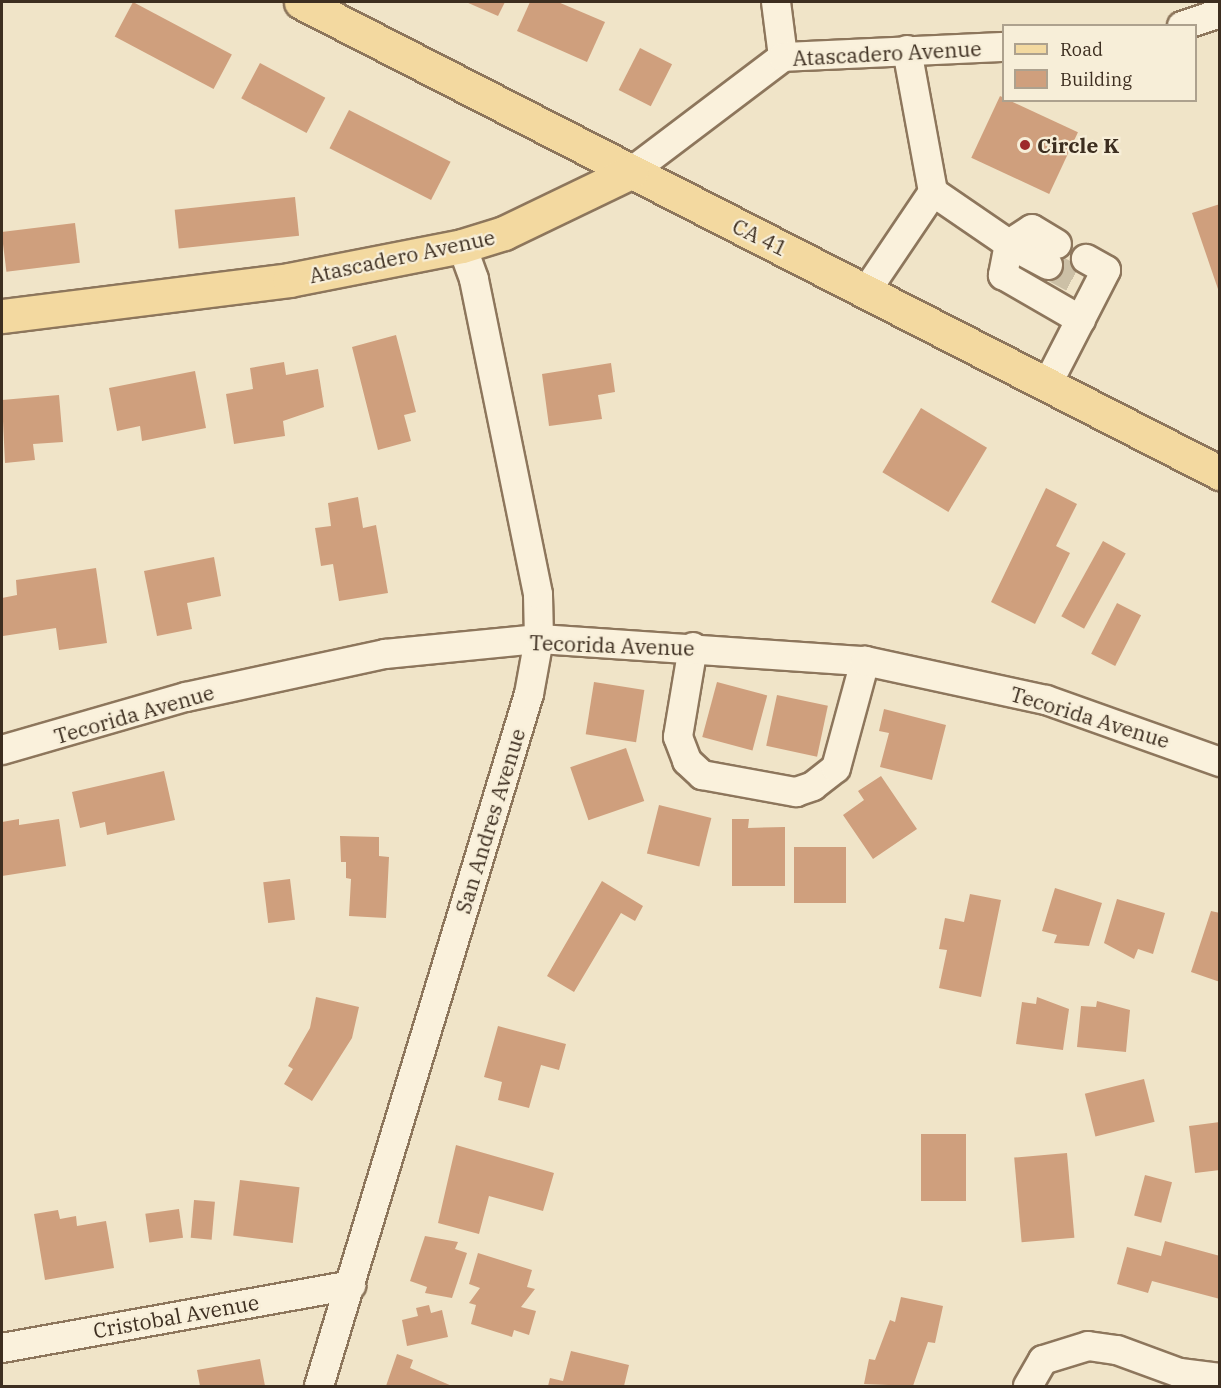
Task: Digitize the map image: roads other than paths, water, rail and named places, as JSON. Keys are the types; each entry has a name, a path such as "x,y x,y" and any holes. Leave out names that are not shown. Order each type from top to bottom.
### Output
{"main road":[{"name":"CA 41","path":"301,2 1220,472"},
{"name":"Atascadero Avenue","path":"2,316 289,280 462,246 504,233 631,172"}],"street":[{"path":"776,2 783,57"},
{"path":"1188,24 1220,13"},
{"name":"Atascadero Avenue","path":"631,172 783,57 1002,47"},
{"path":"867,290 933,192 907,50"},
{"path":"933,192 1009,244"},
{"path":"1052,254 1032,229 1009,244 1003,275 1081,320"},
{"name":"San Andres Avenue","path":"319,1386 529,694 539,639 538,594 474,279 462,246"},
{"path":"1047,385 1081,320 1085,276"},
{"name":"Tecorida Avenue","path":"2,750 186,697 385,654 539,639 693,647 865,661 1046,700 1220,762"},
{"path":"693,647 678,737 687,761 702,776 796,792 813,786 836,768 865,661"},
{"name":"Cristobal Avenue","path":"2,1347 351,1285"},
{"path":"1028,1386 1043,1360 1088,1346 1118,1350 1180,1373 1220,1378"}],"tunnel":[{"path":"1048,265 1074,279"}],"place":[{"name":"Circle K","path":"1025,145"}]}
